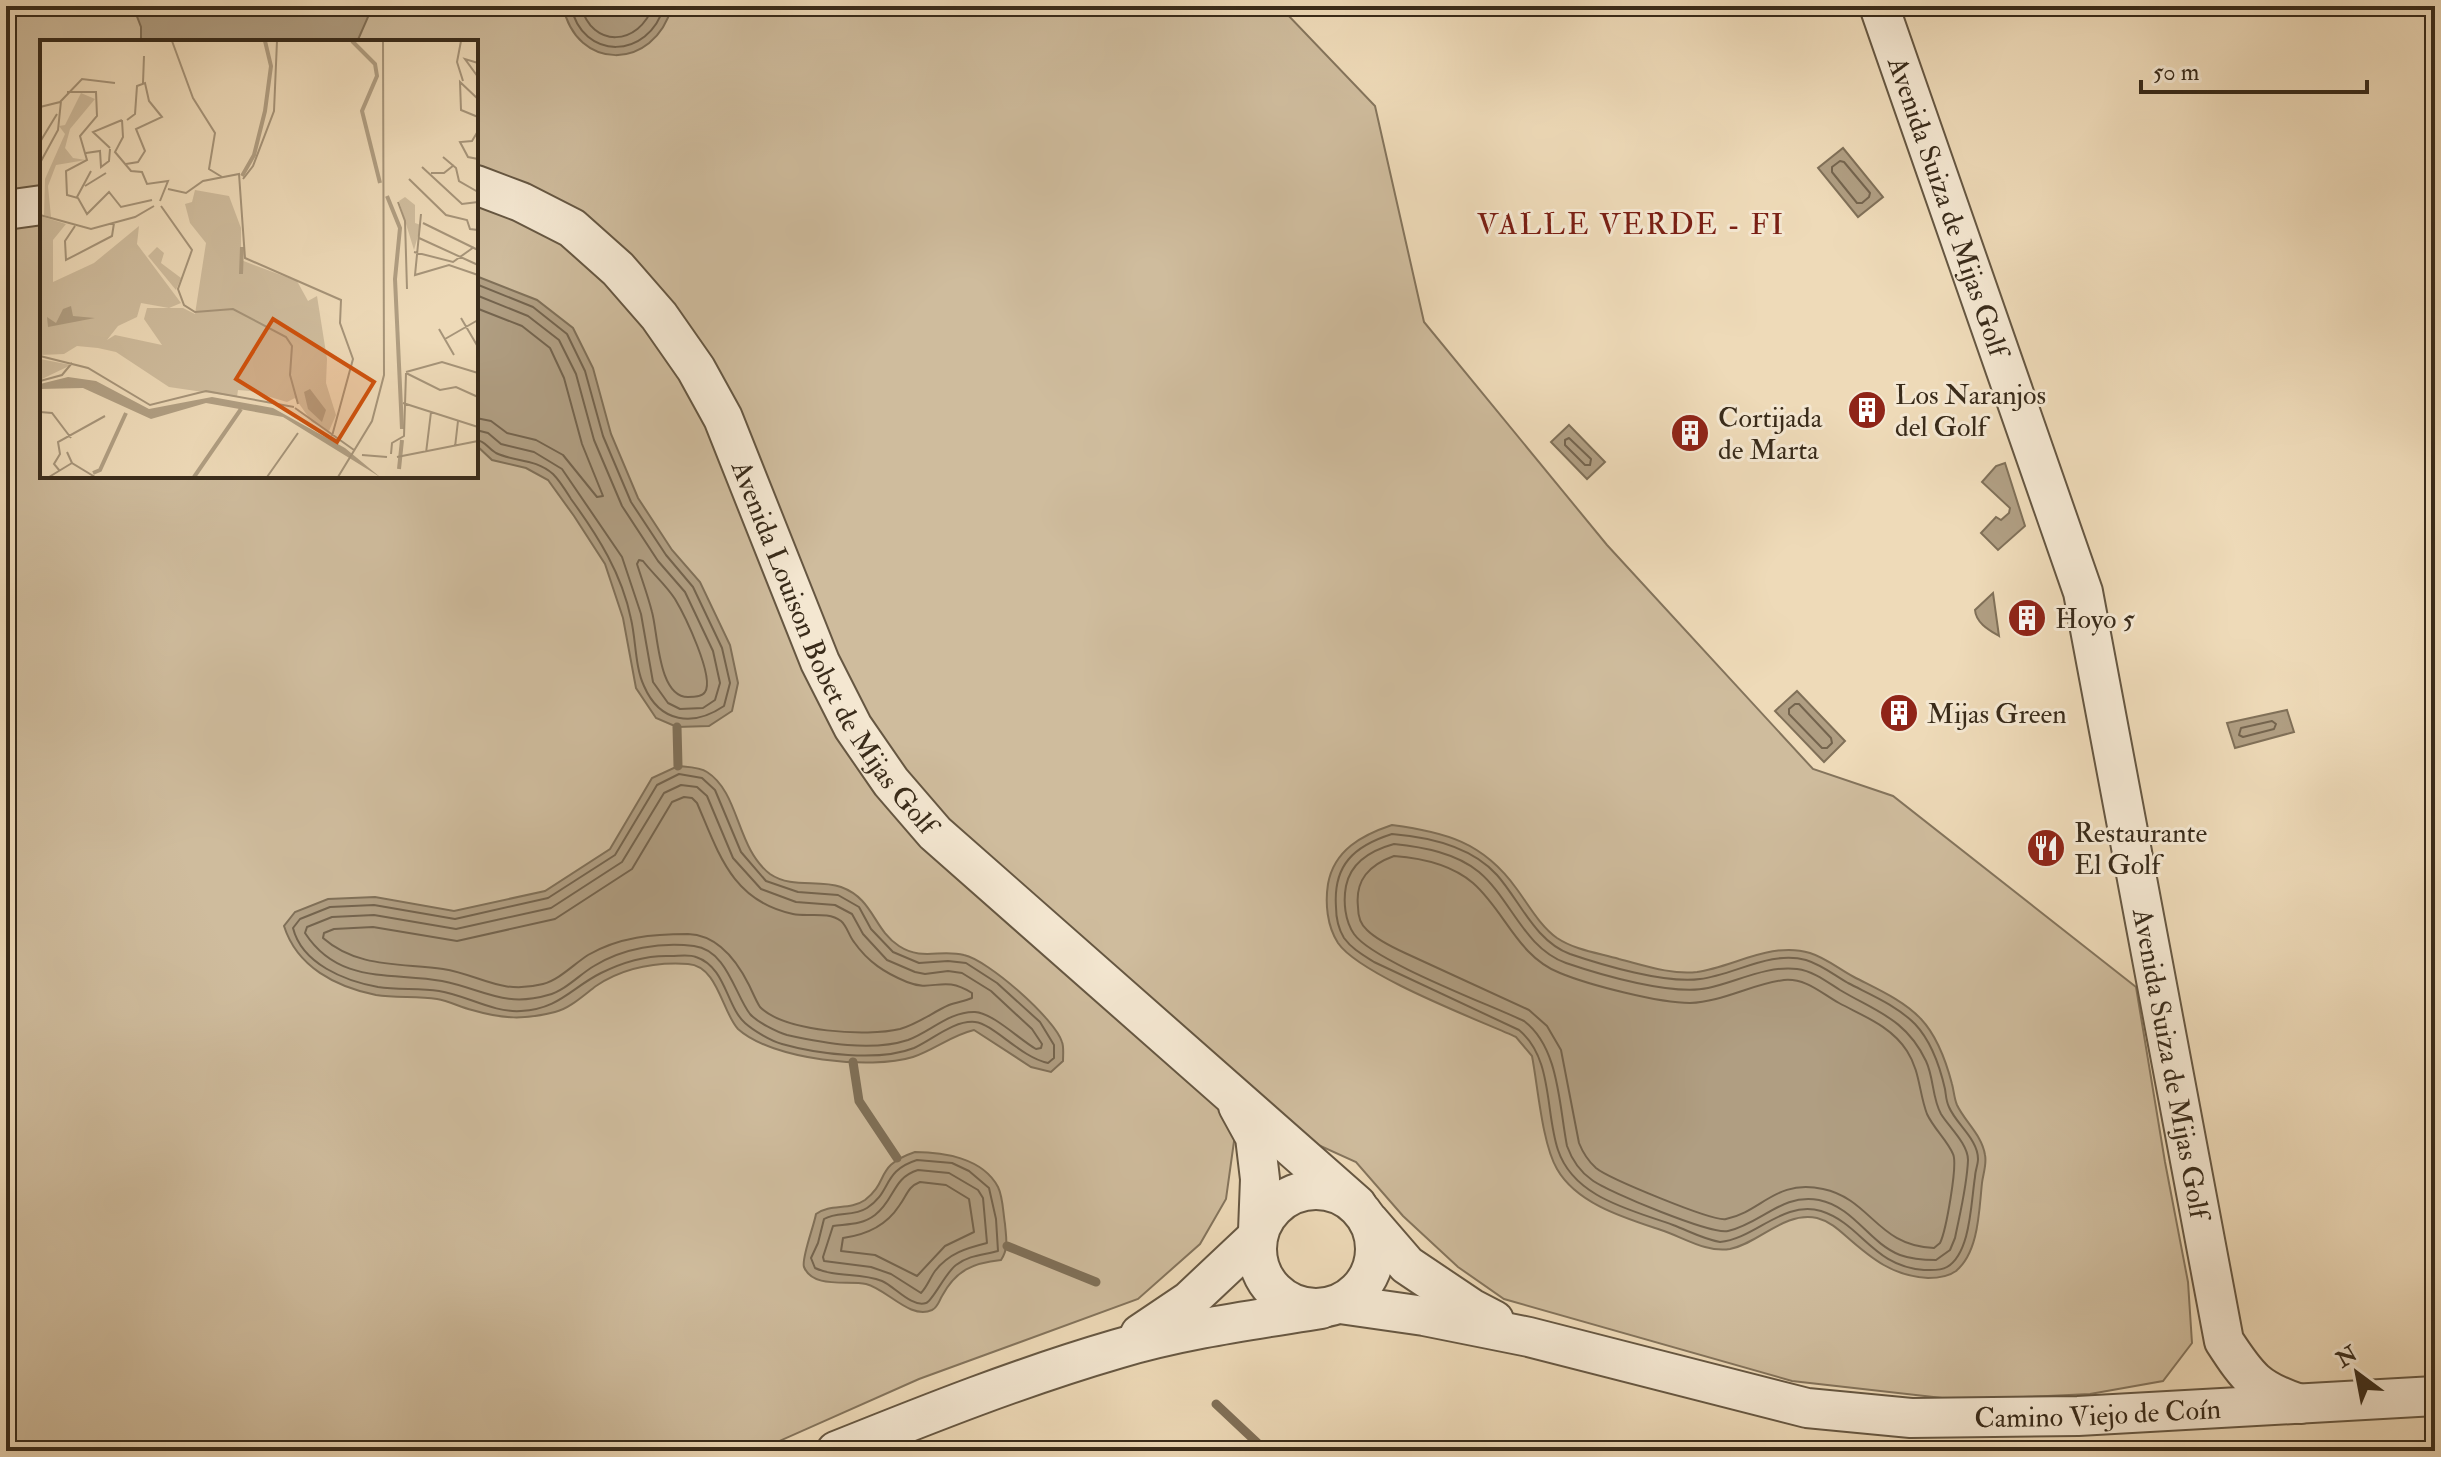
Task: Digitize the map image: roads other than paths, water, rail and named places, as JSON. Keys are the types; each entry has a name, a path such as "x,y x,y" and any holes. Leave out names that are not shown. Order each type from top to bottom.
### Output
{"street":[{"name":"Avenida Suiza de Mijas Golf","path":"1879,6 2083,592 2224,1341 2253,1383 2274,1396 2300,1404"},
{"name":"Avenida Louison Bobet de Mijas Golf","path":"478,186 521,202 572,228 618,269 682,348 723,418 820,662 853,727 891,782 935,833 976,871 1231,1093 1363,1213"},
{"path":"6,210 40,205"},
{"name":"Avenida Louison Bobet de Mijas Golf","path":"1231,1093 1255,1137 1260,1179 1258,1233"},
{"path":"1322,1190 1340,1195 1363,1213 1375,1239 1375,1259 1369,1278 1356,1293 1331,1306 1292,1303 1269,1286 1260,1269 1258,1233 1284,1199 1302,1191 1322,1190"},
{"name":"Camino Viejo de Coín","path":"1363,1213 1407,1265 1471,1308 1529,1337"},
{"name":"Camino Viejo de Coín","path":"1118,1348 1189,1301 1258,1233"},
{"name":"Camino Viejo de Coín","path":"836,1451 959,1401 1118,1348 1210,1326 1331,1306 1424,1316 1529,1337 1807,1408 1911,1418 2078,1416 2435,1396"},
{"path":"2145,1412 2196,1393 2208,1383 2224,1341"}],"water":[{"path":"133,6 366,6 368,17 358,40 141,40 141,27"},
{"path":"563,6 672,6 663,28 649,43 633,52 616,55 598,52 583,43 571,27"},
{"path":"1843,148 1883,197 1858,217 1818,168"},
{"path":"478,277 537,300 573,328 593,368 611,434 638,498 672,550 700,582 730,645 738,683 732,711 709,726 677,727 656,718 636,688 623,618 605,564 548,480 526,468 492,460 478,447"},
{"path":"1569,425 1605,462 1587,479 1551,442"},
{"path":"2005,463 2025,526 1998,550 1981,533 1996,517 2001,520 2010,508 1982,482 1996,466"},
{"path":"1993,593 1999,636 1980,622 1975,610"},
{"path":"1797,691 1845,741 1824,762 1775,711"},
{"path":"2287,710 2294,732 2235,748 2227,723"},
{"path":"678,766 704,770 718,781 750,850 770,874 796,883 832,885 852,892 867,906 890,939 907,950 923,954 964,955 988,967 1047,1019 1062,1042 1063,1061 1051,1072 1031,1067 974,1030 921,1054 895,1061 848,1062 797,1055 754,1040 738,1029 713,981 698,967 688,964 652,965 629,971 606,980 560,1010 523,1017 494,1015 437,999 376,995 347,987 308,964 298,953 284,926 295,912 328,899 375,897 454,911 545,891 610,849 652,778"},
{"path":"1392,825 1446,836 1476,850 1503,872 1551,933 1579,948 1657,969 1687,973 1767,952 1796,950 1822,958 1906,1006 1927,1026 1936,1041 1957,1105 1980,1141 1985,1155 1974,1242 1964,1263 1943,1277 1904,1274 1874,1259 1829,1223 1805,1217 1783,1223 1741,1246 1712,1249 1618,1215 1577,1192 1557,1169 1552,1158 1544,1130 1532,1056 1516,1037 1369,969 1350,955 1334,936 1327,899 1328,884 1336,862 1360,839"},
{"path":"915,1152 938,1153 961,1159 983,1169 991,1177 1000,1191 1005,1224 1006,1247 1001,1260 966,1269 947,1287 936,1307 924,1312 915,1311 866,1284 823,1281 809,1274 804,1263 816,1214 865,1200 893,1163"}],"waterway":[{"path":"677,727 678,766"},
{"path":"853,1062 859,1101 897,1158"},
{"path":"1007,1246 1096,1282"},
{"path":"1216,1404 1266,1451"}],"place":[{"name":"Los Naranjos del Golf","path":"1867,410"},
{"name":"Cortijada de Marta","path":"1690,433"},
{"name":"Hoyo 5","path":"2027,618"},
{"name":"Mijas Green","path":"1899,713"},
{"name":"Restaurante El Golf","path":"2046,848"}],"district":[{"name":"VALLE VERDE - FI","path":"1631,224"}]}
